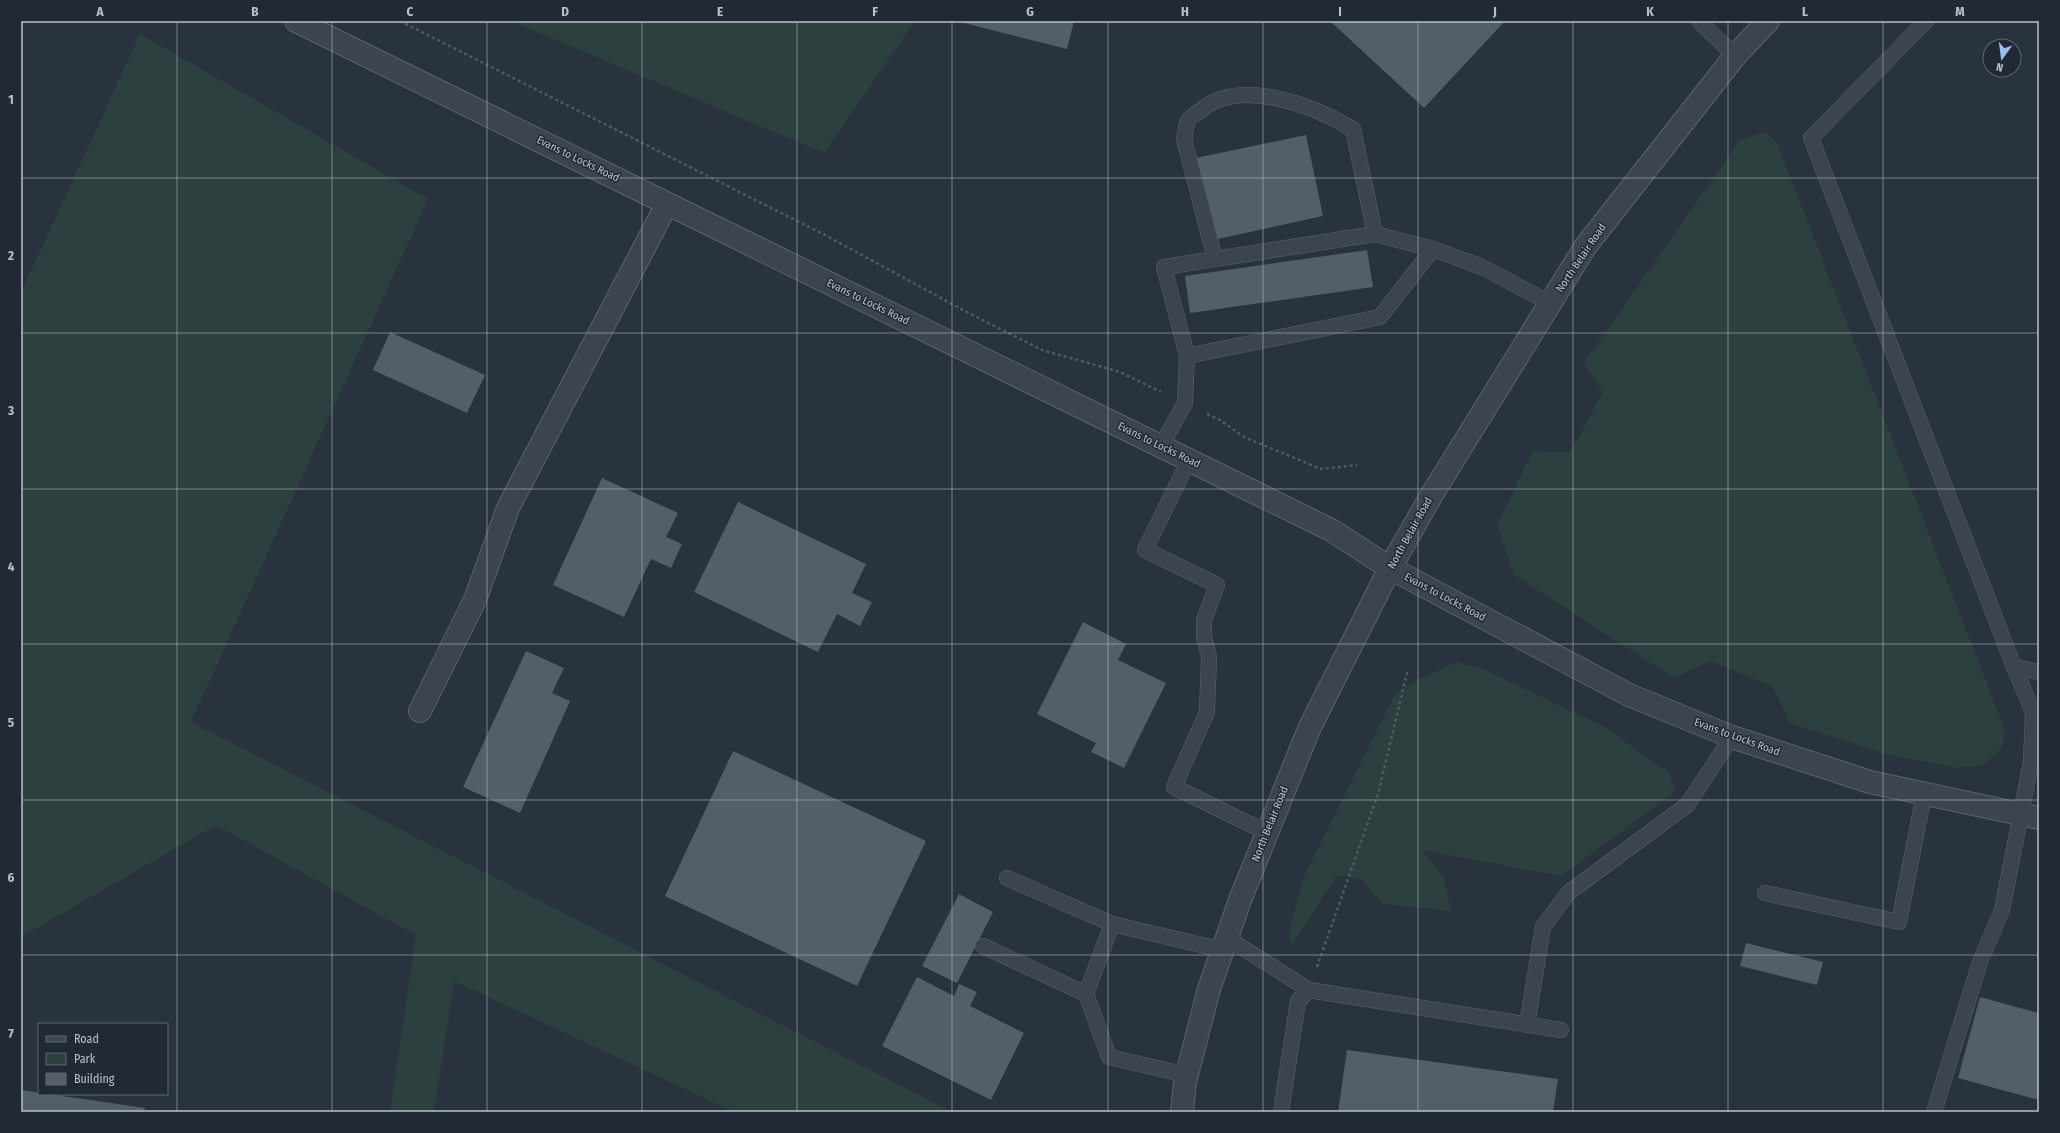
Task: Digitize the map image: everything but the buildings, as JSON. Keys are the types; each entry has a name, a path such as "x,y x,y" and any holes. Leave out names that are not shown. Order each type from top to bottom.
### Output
{"street":[{"name":"Evans to Locks Road","path":"296,21 1332,530 1390,568 1629,695 1732,737 1870,782 2030,816"},
{"name":"North Belair Road","path":"1182,1112 1188,1075 1209,988 1266,832 1309,729 1390,568 1431,496 1585,248 1735,56 1768,21"},
{"path":"420,711 475,600 508,508 667,204"}],"lane":[{"path":"1699,21 1735,56"},
{"path":"1926,21 1811,138 2014,667 2033,712 2030,816 2002,910 1980,962 1934,1112"},
{"path":"1215,259 1184,139 1188,121 1207,104 1228,97 1263,95 1302,105 1335,118 1353,129 1375,234"},
{"path":"1161,446 1185,403 1187,356 1164,267 1375,234 1433,250 1482,267 1550,303"},
{"path":"1187,356 1380,317 1433,250"},
{"path":"1189,460 1145,550 1216,585 1204,620 1204,637 1209,657 1207,712 1174,787 1266,832"},
{"path":"2014,667 2039,672"},
{"path":"1527,1024 1543,927 1568,893 1687,805 1732,737"},
{"path":"1764,893 1899,922 1924,794"},
{"path":"1007,878 1112,924 1225,944 1308,990 1561,1030"},
{"path":"1112,924 1086,994 1109,1057 1188,1075"},
{"path":"983,946 1086,994"},
{"path":"1282,1112 1298,1001 1308,990"}],"path":[{"path":"400,21 825,235 963,310 1036,347 1120,372 1220,420 1244,437 1321,469 1357,466"},
{"path":"1308,990 1378,794 1407,673 1410,670"}],"green space":[{"path":"517,21 915,21 824,153 516,23"},
{"path":"140,34 428,199 191,722 952,1112 734,1112 454,981 434,1112 390,1112 416,935 216,825 21,937 21,293"},
{"path":"1765,132 1777,143 2005,730 2002,748 1983,765 1958,768 1885,754 1790,723 1772,686 1710,661 1674,678 1514,575 1497,525 1533,451 1570,452 1603,393 1584,363 1740,140"},
{"path":"1456,662 1483,669 1603,726 1669,773 1675,792 1561,876 1422,850 1444,878 1451,911 1383,904 1361,879 1337,875 1292,945 1289,932 1303,878 1396,693 1415,681"}]}
